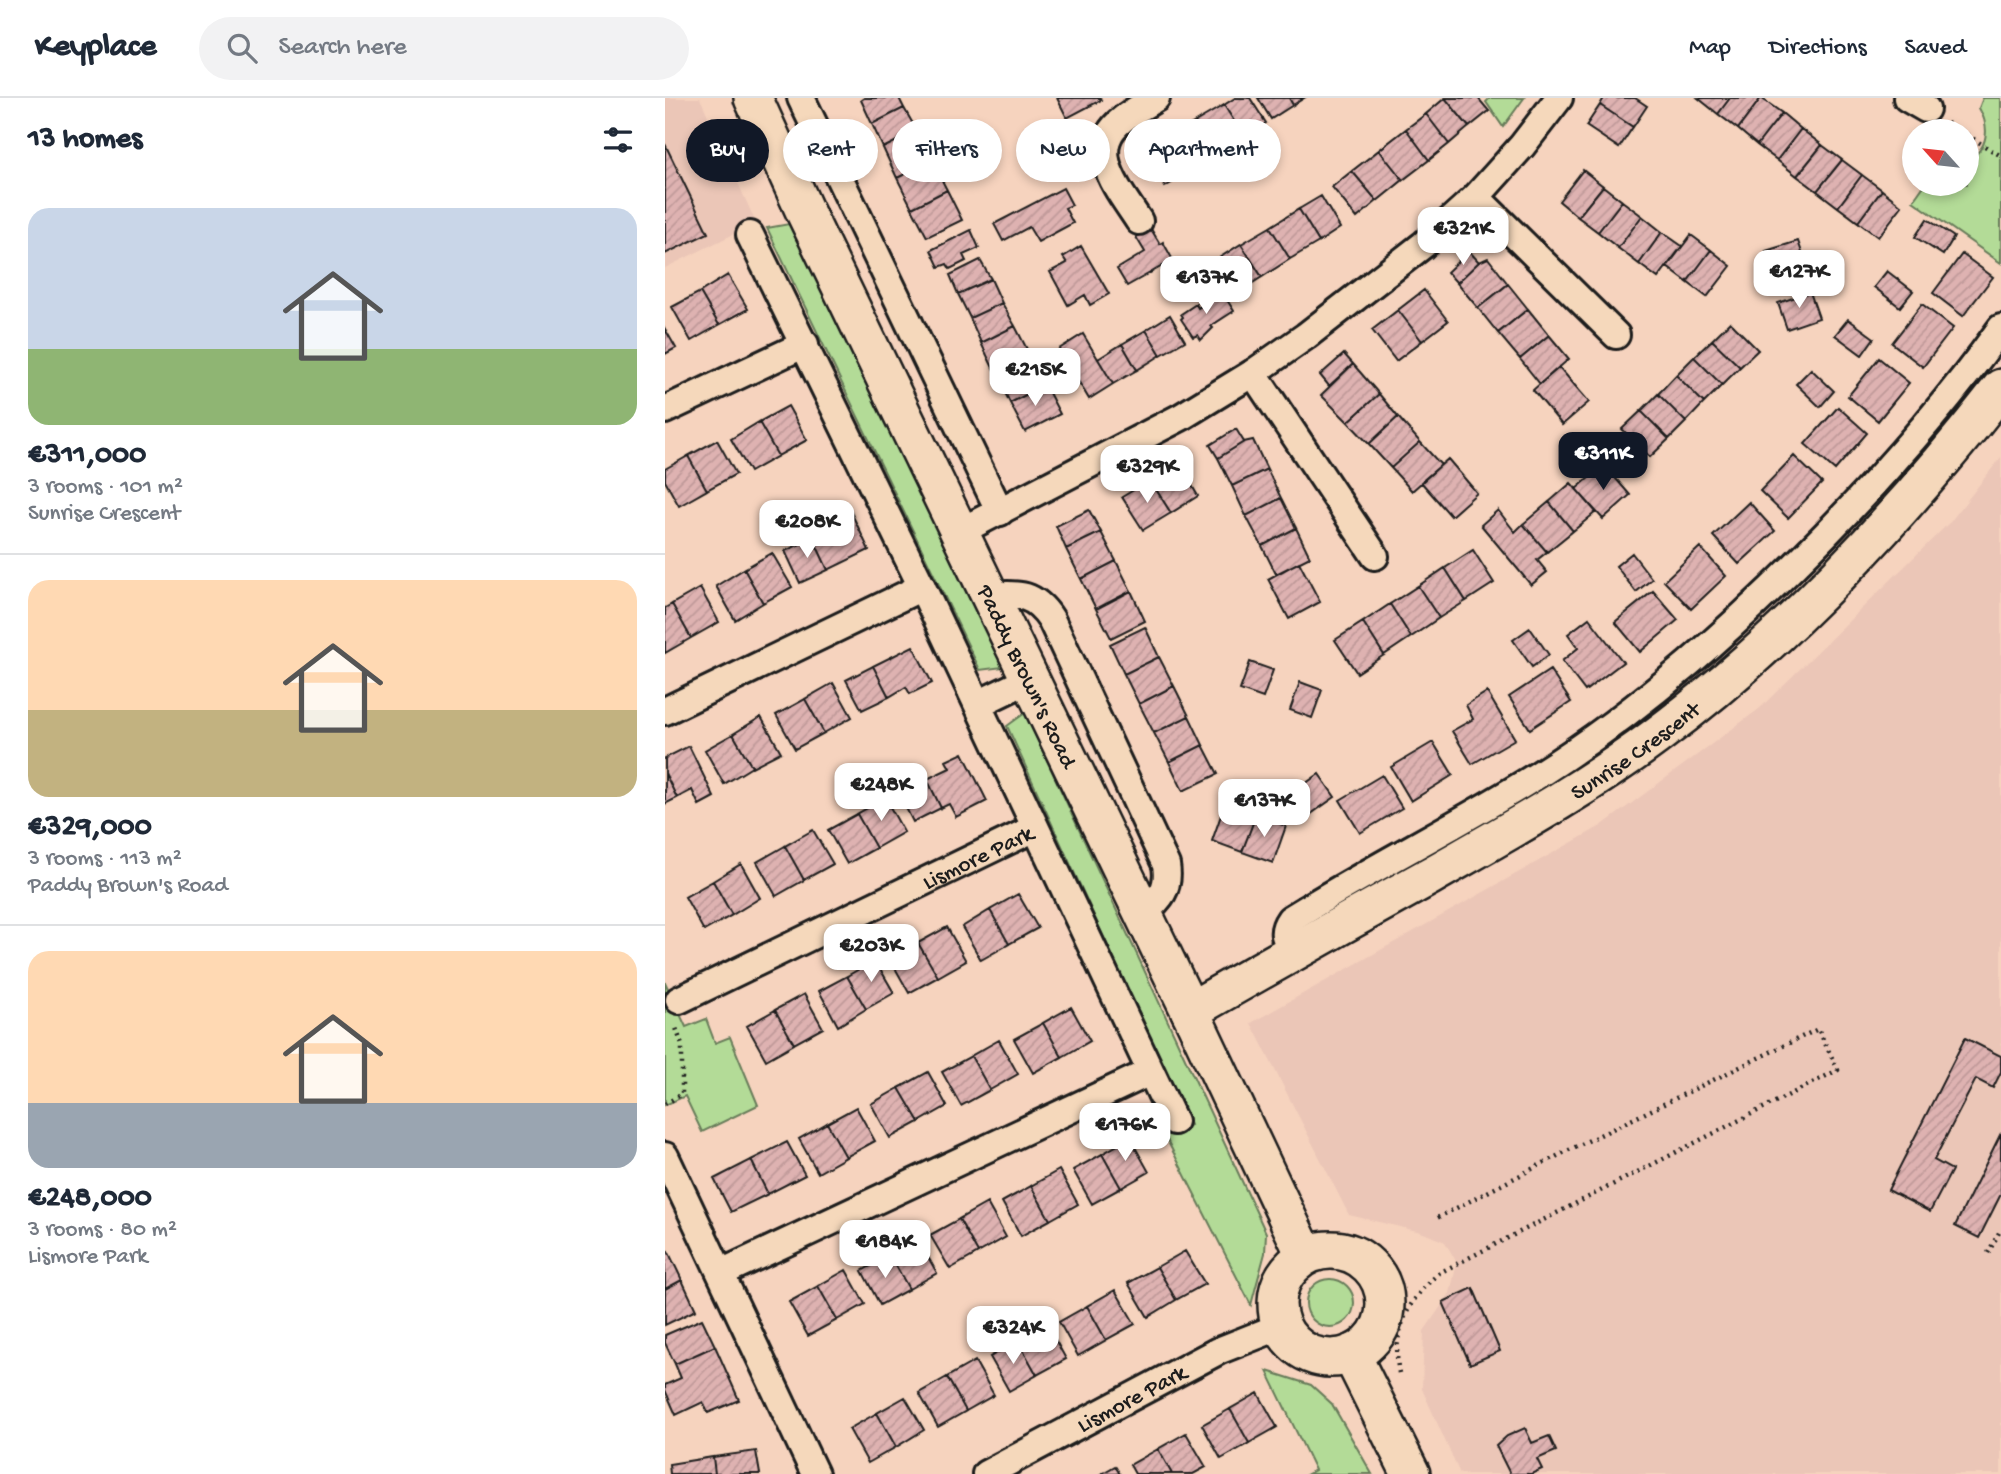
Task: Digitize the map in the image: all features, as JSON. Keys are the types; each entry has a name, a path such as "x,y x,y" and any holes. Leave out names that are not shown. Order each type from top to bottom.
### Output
{"street":[{"name":"Paddy Brown's Road","path":"754,98 805,212 1305,1255"},
{"path":"801,98 1000,512"},
{"path":"1139,221 1109,172 1105,158 1106,145 1111,132 1121,120 1156,98"},
{"path":"959,532 1181,416 1253,373 1423,245 1476,197 1522,146 1559,98"},
{"path":"1476,197 1616,335"},
{"name":"Lismore Park","path":"677,1012 1035,828 922,587 750,235"},
{"path":"1293,952 1285,936 1285,927 1290,919 1538,775 1626,714 1700,655 1788,573 1861,498 1929,423 2001,328"},
{"path":"665,410 805,344"},
{"path":"1253,373 1375,556"},
{"name":"Sunrise Crescent","path":"1190,1011 1548,810 1616,765 1692,708 1764,646 1853,559 1945,459 2001,388"},
{"path":"665,711 922,587"},
{"path":"991,596 1022,595 1038,603 1051,620 1165,865 1166,887 1143,914"},
{"path":"978,705 1030,679"},
{"path":"1035,828 1174,1121"},
{"path":"720,1273 1150,1072"},
{"path":"665,1156 815,1474"},
{"path":"1319,1250 1349,1251 1362,1258 1381,1280 1386,1297 1385,1315 1379,1331 1367,1345 1352,1354 1336,1358 1304,1352 1291,1341 1281,1326 1277,1312 1277,1295 1292,1265 1305,1255 1319,1250"},
{"name":"Lismore Park","path":"986,1474 1218,1351 1281,1326"},
{"path":"1352,1354 1412,1474"}],"path":[{"path":"1979,142 2001,156"},
{"path":"665,1104 682,1094 682,1045 677,1012"},
{"path":"1400,1379 1396,1361 1397,1346 1405,1317 1412,1300 1441,1272 1838,1070 1818,1029 1567,1151 1435,1219"},
{"path":"1988,1253 2001,1228"}],"shaded area":[{"path":"665,98 700,98 709,119 686,119 686,182 738,182 756,223 665,268"},
{"path":"2001,457 2001,1474 1460,1474 1422,1389 1424,1331 1450,1293 1457,1263 1445,1242 1421,1232 1349,1215 1251,1023 1601,826 1759,709 1951,521"}],"green space":[{"path":"1490,98 1524,98 1503,127 1486,102"},
{"path":"1983,98 2001,98 2001,263 1913,201 1917,196 1979,196 1979,151 1986,130 1979,108"},
{"path":"789,224 1003,667 980,670 767,228"},
{"path":"1025,713 1266,1233 1265,1253 1251,1305 1165,1136 1190,1125 1007,726"},
{"path":"665,982 686,1027 706,1019 715,1043 730,1037 758,1105 702,1132 685,1096 665,1105"},
{"path":"1330,1279 1347,1286 1354,1303 1347,1320 1330,1327 1313,1320 1306,1303 1313,1286"},
{"path":"1267,1371 1311,1385 1332,1404 1372,1474 1308,1474 1315,1470"}],"building":[{"path":"899,98 904,108 878,121 870,119 861,100"},
{"path":"1057,98 1100,98 1101,100 1067,118"},
{"path":"1235,98 1250,98 1263,119 1233,119 1224,105"},
{"path":"1258,98 1289,98 1293,105 1271,119"},
{"path":"1289,98 1304,98 1293,105"},
{"path":"1445,98 1469,127 1449,144 1426,114"},
{"path":"1445,98 1478,98 1489,111 1469,127"},
{"path":"1604,98 1635,98 1647,106 1633,127 1600,105"},
{"path":"1698,98 1730,98 1718,114"},
{"path":"1730,98 1761,98 1738,129 1718,114"},
{"path":"1761,98 1782,113 1757,145 1738,129"},
{"path":"1224,105 1233,119 1200,119"},
{"path":"1600,105 1633,127 1619,148 1586,126"},
{"path":"904,108 910,119 892,119 892,144 883,148 878,137 878,121"},
{"path":"1782,113 1801,129 1777,160 1757,145"},
{"path":"1426,114 1449,144 1429,160 1406,129"},
{"path":"1406,129 1429,160 1403,180 1379,150"},
{"path":"1801,129 1822,145 1797,176 1777,160"},
{"path":"665,144 708,233 665,254"},
{"path":"892,144 892,167 883,148"},
{"path":"1822,145 1842,160 1817,191 1797,176"},
{"path":"1379,150 1403,180 1377,201 1352,171"},
{"path":"1842,160 1862,175 1838,207 1817,191"},
{"path":"1583,170 1603,186 1578,217 1559,201"},
{"path":"1352,171 1377,201 1357,218 1332,187"},
{"path":"1862,175 1882,190 1858,222 1838,207"},
{"path":"899,182 943,182 947,190 912,208"},
{"path":"1603,186 1622,201 1598,232 1578,217"},
{"path":"1063,188 1072,205 1065,208 1073,223 1038,242 1029,227 1003,241 994,224"},
{"path":"947,190 962,220 927,237 912,208"},
{"path":"1882,190 1902,206 1878,237 1858,222"},
{"path":"1321,196 1340,228 1319,242 1299,209"},
{"path":"1622,201 1642,216 1618,248 1598,232"},
{"path":"1299,209 1319,242 1290,259 1270,227"},
{"path":"1642,216 1662,232 1639,264 1618,248"},
{"path":"1927,219 1954,237 1943,255 1915,237"},
{"path":"1270,227 1290,259 1262,277 1241,244"},
{"path":"1151,229 1160,244 1163,242 1173,260 1127,286 1117,269 1145,252 1136,237"},
{"path":"971,230 979,248 963,255 966,261 950,269 947,264 939,267 931,250"},
{"path":"1662,232 1682,246 1658,278 1639,264"},
{"path":"1691,235 1711,250 1687,282 1667,267"},
{"path":"1798,241 1807,267 1775,278 1766,251"},
{"path":"1241,244 1262,277 1240,291 1219,258"},
{"path":"1081,246 1109,294 1090,305 1085,295 1068,305 1050,272 1067,263 1063,257"},
{"path":"1711,250 1731,266 1707,297 1687,282"},
{"path":"1469,251 1479,262 1457,283 1447,272"},
{"path":"1962,254 1993,277 1963,316 1933,293"},
{"path":"1488,258 1508,284 1478,308 1457,283 1479,262"},
{"path":"980,260 991,279 958,294 950,275"},
{"path":"1887,271 1913,291 1900,307 1874,287"},
{"path":"728,275 748,309 719,325 700,292"},
{"path":"991,279 1002,303 970,318 958,294"},
{"path":"1508,284 1528,309 1498,333 1478,308"},
{"path":"1424,290 1448,321 1422,341 1398,310"},
{"path":"700,292 719,325 691,341 672,307"},
{"path":"1222,292 1234,311 1211,326 1213,328 1201,340 1198,335 1193,337 1181,319 1181,314 1196,304 1198,308"},
{"path":"1810,292 1819,318 1787,329 1778,303"},
{"path":"1002,303 1015,326 981,343 970,318"},
{"path":"1922,304 1953,328 1923,367 1892,343"},
{"path":"1528,309 1549,335 1520,359 1498,333"},
{"path":"1398,310 1422,341 1396,361 1372,330"},
{"path":"1170,315 1185,341 1161,355 1146,330"},
{"path":"1848,319 1874,338 1862,355 1835,335"},
{"path":"1730,322 1758,350 1740,367 1712,340"},
{"path":"1015,326 1030,355 995,372 981,343"},
{"path":"665,329 676,348 665,354"},
{"path":"1146,330 1161,355 1137,370 1122,344"},
{"path":"1083,334 1113,384 1089,399 1059,349"},
{"path":"1549,335 1569,359 1540,384 1520,359"},
{"path":"1712,340 1740,367 1722,385 1694,357"},
{"path":"1122,344 1137,370 1113,384 1098,359"},
{"path":"1344,354 1353,364 1329,386 1320,375"},
{"path":"1030,355 1045,385 1010,403 995,372"},
{"path":"1694,357 1722,385 1704,403 1676,375"},
{"path":"1879,358 1909,383 1878,421 1848,396"},
{"path":"1353,364 1379,394 1348,422 1321,395"},
{"path":"1559,367 1589,402 1562,425 1533,390"},
{"path":"1811,369 1834,391 1820,407 1796,384"},
{"path":"1676,375 1704,403 1686,422 1658,394"},
{"path":"1045,385 1060,414 1025,432 1010,403"},
{"path":"1379,394 1398,417 1369,444 1348,422"},
{"path":"1658,394 1686,422 1669,439 1641,411"},
{"path":"788,406 807,440 778,456 759,422"},
{"path":"1838,407 1867,433 1835,470 1805,444"},
{"path":"1641,411 1669,439 1650,457 1622,429"},
{"path":"1398,417 1420,442 1391,468 1369,444"},
{"path":"759,422 778,456 750,472 731,439"},
{"path":"1236,429 1244,442 1218,458 1210,445"},
{"path":"717,440 736,474 707,490 688,456"},
{"path":"1253,440 1267,469 1232,486 1218,458 1244,442"},
{"path":"1420,442 1441,465 1412,491 1391,468"},
{"path":"688,456 707,490 679,506 665,481 665,469"},
{"path":"1794,456 1822,483 1788,518 1760,491"},
{"path":"1448,459 1477,493 1451,516 1421,482"},
{"path":"1178,462 1198,496 1171,513 1150,480"},
{"path":"1604,465 1630,495 1603,519 1576,489"},
{"path":"1267,469 1281,498 1246,516 1232,486"},
{"path":"1150,480 1171,513 1143,530 1122,497"},
{"path":"1571,483 1596,512 1573,531 1549,502"},
{"path":"1281,498 1296,528 1262,546 1246,516"},
{"path":"1549,502 1573,531 1547,552 1523,524"},
{"path":"1749,502 1775,531 1739,564 1713,536"},
{"path":"849,508 869,550 828,570 813,538 831,530 826,519"},
{"path":"1089,510 1101,532 1066,549 1056,526"},
{"path":"1498,510 1515,532 1523,524 1547,552 1537,560 1547,572 1531,585 1481,525"},
{"path":"1296,528 1310,557 1276,574 1262,546"},
{"path":"1101,532 1116,561 1081,579 1066,549"},
{"path":"813,538 828,570 800,583 785,551"},
{"path":"1700,547 1726,576 1691,609 1664,581"},
{"path":"1473,550 1494,583 1466,601 1445,568"},
{"path":"772,553 792,587 763,603 744,569"},
{"path":"1632,553 1652,579 1636,592 1616,566"},
{"path":"1116,561 1131,591 1096,609 1081,579"},
{"path":"1299,562 1320,602 1289,619 1268,579"},
{"path":"1445,568 1466,601 1439,618 1418,586"},
{"path":"744,569 763,603 735,620 716,586"},
{"path":"1418,586 1439,618 1411,637 1390,604"},
{"path":"700,588 719,622 691,638 672,604"},
{"path":"1131,591 1145,621 1111,638 1096,609"},
{"path":"1653,591 1678,620 1640,652 1615,622"},
{"path":"672,604 691,638 665,653 665,608"},
{"path":"1390,604 1411,637 1384,655 1363,622"},
{"path":"1589,618 1623,662 1585,691 1562,661 1578,648 1568,634"},
{"path":"1363,622 1384,655 1357,673 1335,640"},
{"path":"1145,627 1159,657 1124,674 1110,644"},
{"path":"1530,628 1549,655 1532,667 1513,640"},
{"path":"913,646 932,683 910,694 906,687 889,697 873,666"},
{"path":"1159,657 1174,686 1139,704 1124,674"},
{"path":"1250,662 1273,670 1263,698 1240,690"},
{"path":"873,666 889,697 862,710 846,680"},
{"path":"1550,670 1571,702 1530,729 1509,697"},
{"path":"1300,682 1322,690 1312,718 1290,710"},
{"path":"833,683 852,717 824,733 805,699"},
{"path":"1174,686 1189,716 1154,733 1139,704"},
{"path":"1487,692 1515,739 1472,764 1452,731 1473,719 1466,705"},
{"path":"805,699 824,733 795,749 776,715"},
{"path":"1189,716 1203,745 1169,762 1154,733"},
{"path":"761,717 781,752 752,767 733,734"},
{"path":"733,734 752,767 724,784 705,750"},
{"path":"1433,742 1453,775 1411,801 1391,767"},
{"path":"1203,745 1218,774 1183,791 1169,762"},
{"path":"689,746 714,797 699,805 692,790 677,798 665,773 665,758"},
{"path":"963,753 987,801 956,817 949,804 941,808 927,779 950,768 946,761"},
{"path":"665,773 677,798 665,804"},
{"path":"1319,774 1335,797 1301,821 1285,798"},
{"path":"1382,775 1402,808 1360,833 1340,800"},
{"path":"927,779 941,808 913,822 899,794"},
{"path":"885,798 904,832 876,848 857,814"},
{"path":"1225,804 1256,815 1242,852 1212,841"},
{"path":"857,814 876,848 847,864 828,830"},
{"path":"1256,815 1286,826 1273,863 1242,852"},
{"path":"813,830 833,864 804,880 785,846"},
{"path":"785,846 804,880 776,896 757,862"},
{"path":"741,864 760,898 732,915 713,881"},
{"path":"713,881 732,915 704,931 685,897"},
{"path":"1018,894 1038,928 1009,944 990,910"},
{"path":"990,910 1009,944 981,960 962,927"},
{"path":"947,927 966,961 938,977 918,943"},
{"path":"918,943 938,977 909,993 890,959"},
{"path":"875,960 894,993 866,1009 847,976"},
{"path":"847,976 866,1009 838,1026 819,991"},
{"path":"804,994 823,1028 794,1044 775,1010"},
{"path":"1071,1007 1090,1041 1062,1057 1043,1023"},
{"path":"775,1010 794,1044 766,1060 747,1026"},
{"path":"1043,1023 1062,1057 1033,1073 1014,1039"},
{"path":"1965,1038 2001,1056 2001,1072 1993,1088 1976,1079 1934,1160 1952,1170 1930,1212 1888,1190"},
{"path":"999,1040 1018,1074 990,1090 971,1056"},
{"path":"971,1056 990,1090 961,1106 942,1072"},
{"path":"928,1072 947,1106 919,1122 899,1088"},
{"path":"899,1088 919,1122 890,1138 871,1104"},
{"path":"856,1107 875,1141 846,1157 827,1123"},
{"path":"827,1123 846,1157 818,1173 799,1139"},
{"path":"2001,1133 2001,1194 1979,1238 1955,1226"},
{"path":"1130,1138 1149,1172 1121,1188 1102,1154"},
{"path":"787,1142 805,1175 768,1194 751,1160"},
{"path":"1102,1154 1121,1188 1092,1204 1073,1170"},
{"path":"751,1160 768,1194 731,1212 714,1179"},
{"path":"1059,1170 1078,1204 1050,1220 1031,1186"},
{"path":"1031,1186 1050,1220 1021,1236 1002,1202"},
{"path":"987,1203 1006,1237 978,1253 959,1219"},
{"path":"959,1219 978,1253 950,1269 930,1235"},
{"path":"918,1239 937,1273 909,1289 890,1255"},
{"path":"668,1251 682,1280 665,1289 665,1252"},
{"path":"1185,1251 1205,1284 1176,1300 1157,1267"},
{"path":"890,1255 909,1289 880,1305 862,1271"},
{"path":"1157,1267 1176,1300 1148,1317 1128,1283"},
{"path":"846,1270 865,1304 837,1320 818,1286"},
{"path":"682,1280 696,1310 665,1325 665,1289"},
{"path":"818,1286 837,1320 808,1336 789,1302"},
{"path":"1473,1288 1500,1351 1470,1364 1443,1302"},
{"path":"1115,1290 1135,1324 1106,1340 1087,1306"},
{"path":"1087,1306 1106,1340 1078,1356 1059,1322"},
{"path":"702,1319 715,1346 675,1364 665,1343 665,1335"},
{"path":"1047,1325 1066,1359 1037,1375 1018,1341"},
{"path":"1018,1341 1037,1375 1009,1391 990,1357"},
{"path":"715,1346 739,1400 708,1413 703,1402 676,1415 665,1390 665,1385 681,1378 675,1364"},
{"path":"975,1361 994,1395 966,1411 947,1377"},
{"path":"947,1377 966,1411 938,1427 919,1393"},
{"path":"1258,1393 1277,1427 1249,1443 1230,1409"},
{"path":"905,1397 924,1430 896,1447 877,1413"},
{"path":"1230,1409 1249,1443 1221,1459 1202,1425"},
{"path":"877,1413 896,1447 868,1463 849,1429"},
{"path":"1525,1428 1532,1443 1549,1436 1556,1451 1537,1459 1542,1469 1531,1474 1510,1474 1496,1446 1507,1436"},
{"path":"1186,1433 1206,1467 1193,1474 1172,1474 1158,1449"},
{"path":"1158,1449 1172,1474 1135,1474 1130,1465"},
{"path":"756,1451 760,1474 715,1474 713,1457"},
{"path":"713,1457 715,1474 670,1474 669,1464"},
{"path":"1115,1466 1120,1474 1101,1474"}]}
